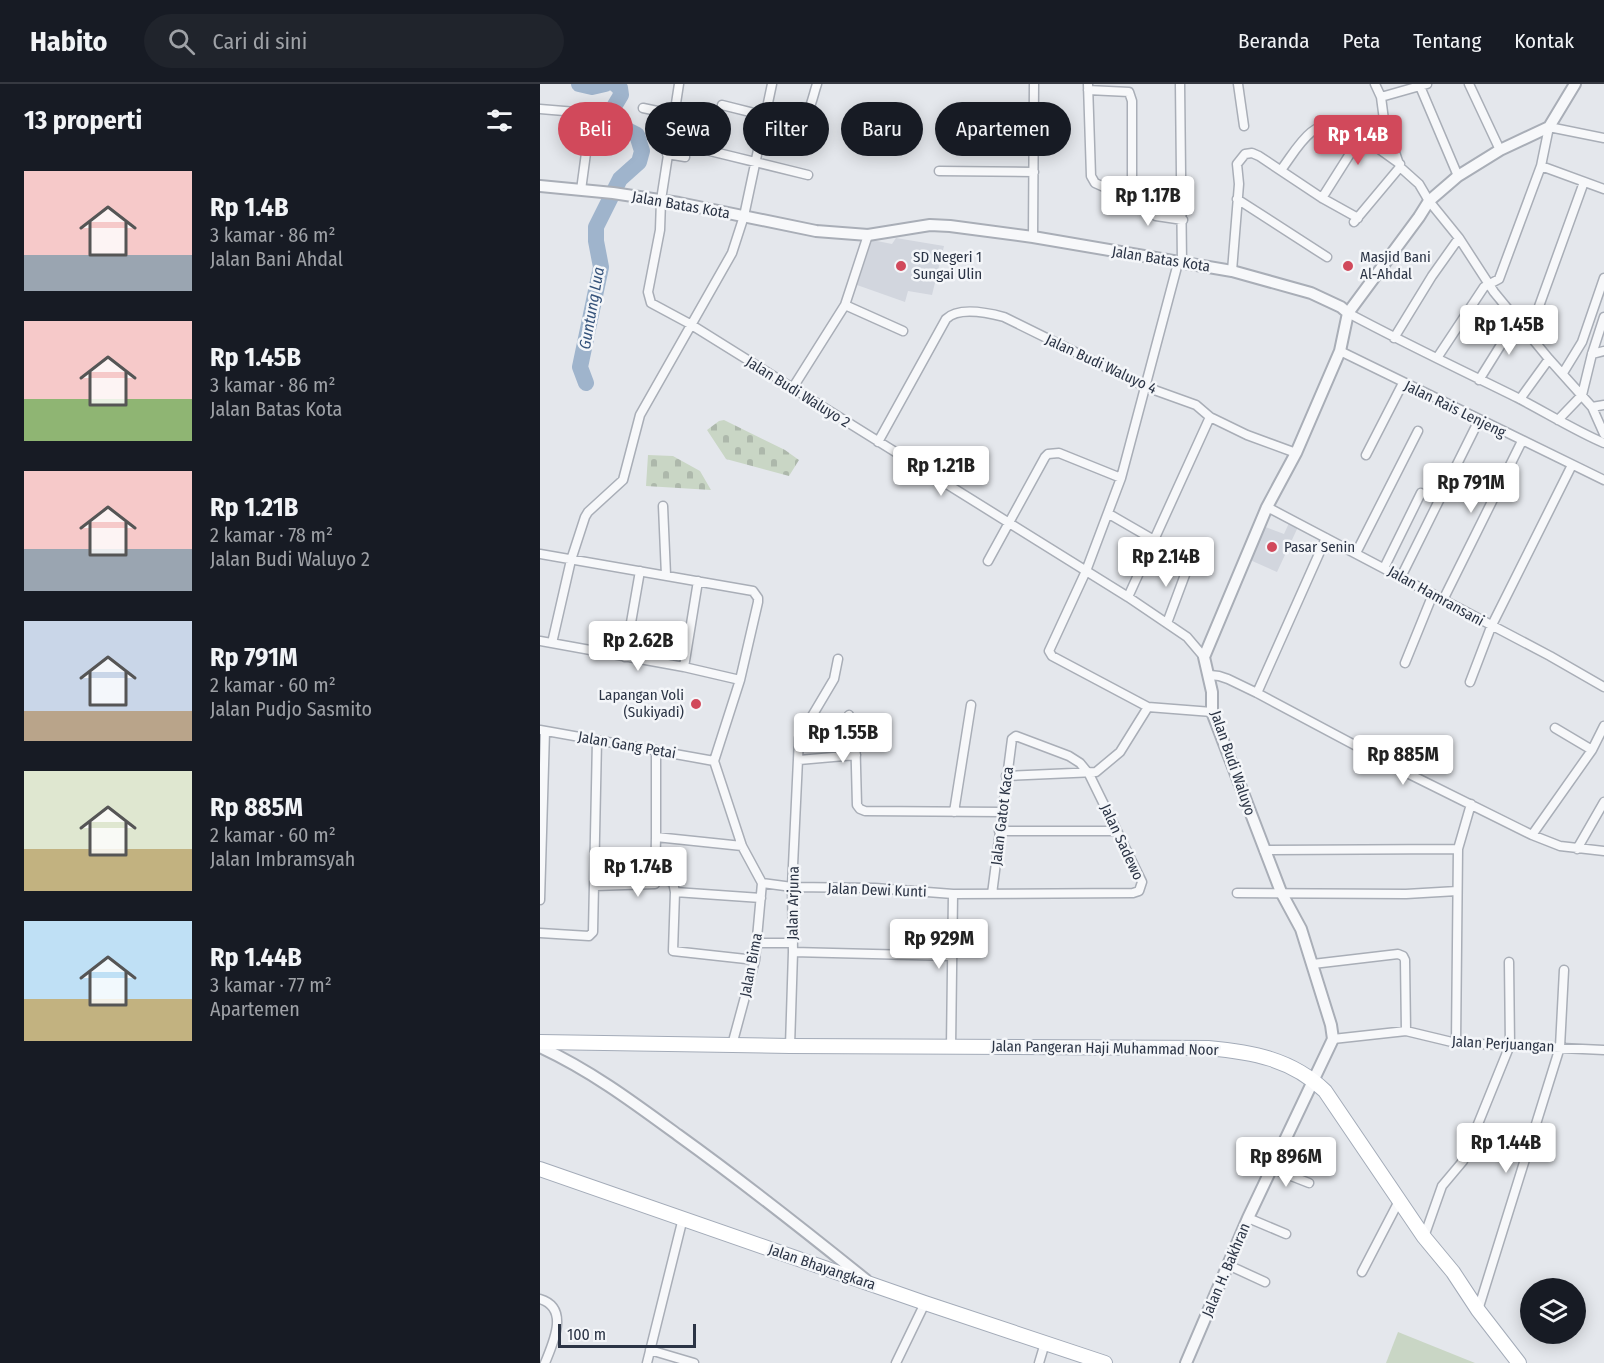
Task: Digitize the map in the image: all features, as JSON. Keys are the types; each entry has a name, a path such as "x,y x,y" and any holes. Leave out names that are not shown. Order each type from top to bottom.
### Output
{"main road":[{"name":"Jalan Pangeran Haji Muhammad Noor","path":"540,1042 1208,1048 1246,1052 1274,1059 1293,1067 1325,1091 1425,1237 1519,1363"},
{"name":"Jalan Bhayangkara","path":"540,1169 1096,1362"}],"street":[{"path":"676,102 680,84"},
{"path":"767,102 772,84"},
{"path":"811,102 817,84"},
{"path":"1033,237 1034,84"},
{"path":"1180,84 1183,220 1180,263 1109,514 1086,571 1049,647 1052,656 1148,707 1212,712"},
{"path":"1238,84 1244,126"},
{"path":"1375,84 1381,97 1384,120 1400,166"},
{"path":"1468,84 1500,150"},
{"path":"1437,358 1484,287 1499,279 1541,166 1550,128 1575,84"},
{"path":"1381,97 1422,85 1458,176"},
{"path":"1132,193 1132,100 1129,92 1088,87 1093,180 1104,187 1132,193 1156,216 1183,220"},
{"path":"540,109 588,113 591,116 581,190"},
{"path":"1281,170 1316,127 1343,122 1358,125 1372,124 1384,120"},
{"path":"1322,198 1361,136 1372,124"},
{"path":"1204,657 1267,507 1296,453 1340,351 1348,313 1429,201 1458,176 1500,150 1550,128 1604,138"},
{"path":"1361,136 1419,184 1429,201 1459,238 1489,285 1549,359 1583,392 1593,407 1604,434"},
{"path":"1232,271 1238,200 1238,164 1245,154 1252,153 1259,156 1356,220 1400,166"},
{"path":"661,200 667,156"},
{"path":"679,156 685,157"},
{"path":"730,156 808,175"},
{"path":"552,643 571,560 588,512 623,480 640,415 732,253 744,216 755,156"},
{"path":"1541,166 1604,187"},
{"path":"939,171 1034,172"},
{"path":"1529,334 1584,182"},
{"name":"Jalan Batas Kota","path":"540,186 661,200 816,231 868,235 930,225 950,226 1033,237 1232,271 1311,293 1341,307 1394,338 1604,443"},
{"name":"Jalan Budi Waluyo 2","path":"661,200 660,230 648,292 651,303 690,324 1128,597 1187,637 1204,657"},
{"path":"1238,200 1327,257"},
{"path":"792,389 845,305 868,235"},
{"path":"1394,338 1432,276 1459,238"},
{"path":"1563,373 1582,342 1604,278"},
{"path":"845,305 903,331"},
{"name":"Jalan Budi Waluyo 4","path":"878,442 945,319 953,314 969,312 989,313 1004,317 1146,387 1190,402 1210,417 1247,435 1296,453"},
{"path":"1558,420 1583,392 1604,318"},
{"path":"1479,380 1517,319"},
{"name":"Jalan Rais Lenjeng","path":"1340,351 1604,480"},
{"path":"1592,354 1604,351"},
{"path":"1520,399 1549,359"},
{"path":"1366,455 1403,383"},
{"path":"1593,407 1604,405"},
{"path":"1128,597 1210,417"},
{"path":"1401,577 1479,420"},
{"path":"1356,553 1418,431"},
{"path":"1443,600 1522,441"},
{"path":"988,561 1048,454 1059,453 1121,478"},
{"path":"1470,682 1491,627 1572,465"},
{"path":"1384,568 1421,493"},
{"path":"663,506 666,575"},
{"name":"Jalan Hamransani","path":"1267,507 1491,627 1550,656 1604,687"},
{"path":"1109,514 1154,540"},
{"path":"1257,693 1326,538"},
{"path":"540,554 753,591 759,598 740,680 714,761 742,846 762,883"},
{"path":"1167,622 1189,564"},
{"path":"625,657 640,571"},
{"path":"684,667 698,581"},
{"path":"1405,663 1433,594"},
{"path":"540,641 684,667 740,680"},
{"name":"Jalan Budi Waluyo","path":"1204,657 1210,675 1212,712 1281,892 1301,929 1333,1039"},
{"name":"Jalan Arjuna","path":"790,1046 792,887 799,738 834,678 838,660"},
{"path":"1210,675 1219,676 1257,693 1409,774 1532,835 1560,846 1604,851"},
{"path":"954,812 971,705"},
{"path":"1006,776 1089,774 1102,769 1120,752 1148,707"},
{"path":"849,716 855,730 857,805 860,809 865,811 1002,812"},
{"path":"1532,835 1592,750 1604,726"},
{"path":"1555,728 1592,750"},
{"path":"540,900 543,730"},
{"name":"Jalan Gang Petai","path":"543,730 714,761"},
{"name":"Jalan Sadewo","path":"992,894 1133,893 1139,891 1142,882 1089,774 1080,763 1069,756 1016,736 1012,739"},
{"name":"Jalan Gatot Kaca","path":"992,894 1012,739"},
{"path":"540,933 592,935 597,740"},
{"path":"594,886 654,885 656,750"},
{"path":"799,760 856,755"},
{"path":"1577,849 1604,802"},
{"path":"1456,1043 1458,849 1471,804"},
{"path":"999,831 1117,831"},
{"path":"656,837 742,846"},
{"path":"1264,850 1458,849"},
{"path":"655,878 673,882 675,892 673,951 755,960"},
{"name":"Jalan Dewi Kunti","path":"762,883 792,887 874,888 952,894 992,894"},
{"name":"Jalan Bima","path":"732,1045 755,960 762,883"},
{"path":"1237,893 1406,894 1457,891"},
{"path":"675,892 761,898"},
{"path":"951,1047 952,894"},
{"path":"756,943 952,956"},
{"path":"1313,964 1398,954 1403,956 1405,960 1406,1030"},
{"path":"1425,1237 1442,1186 1463,1161 1510,1045 1509,962"},
{"path":"1478,1310 1560,1047 1564,970"},
{"name":"Jalan Perjuangan","path":"1333,1039 1406,1030 1456,1043 1604,1050"},
{"path":"1313,1080 1333,1039"},
{"path":"570,1061 571,1047 577,1042"},
{"path":"540,1047 570,1061 611,1085 755,1191 870,1283"},
{"name":"Jalan H. Bakhran","path":"1186,1363 1248,1218 1313,1080"},
{"path":"1271,1168 1309,1183"},
{"path":"1362,1272 1400,1199"},
{"path":"646,1363 683,1218"},
{"path":"1248,1218 1286,1234"},
{"path":"806,1261 821,1260 824,1256 822,1245"},
{"path":"1228,1265 1265,1282"},
{"path":"540,1299 552,1306 557,1317 557,1328 545,1363"},
{"path":"896,1363 925,1303"},
{"path":"1039,1363 1045,1343"},
{"path":"650,1350 694,1363"}],"shaded area":[{"name":"SD Negeri 1 Sungai Ulin","path":"896,238 944,246 932,295 908,291 905,302 857,285 872,240 892,244"},
{"name":"Pasar Senin","path":"1289,523 1298,527 1277,572 1250,560 1263,526 1284,534"}],"green space":[{"path":"724,420 785,450 799,460 789,476 726,459 707,430"},
{"path":"648,455 673,456 700,471 711,490 646,486"},
{"path":"1398,1332 1475,1363 1386,1363"}],"waterway":[{"name":"Guntung Lua","path":"579,84 592,87 605,84"},
{"name":"Guntung Lua","path":"586,383 580,367 601,267 596,227 620,179 639,162 642,151 637,135 617,125 612,110 621,95 620,88 615,84"}],"place":[{"name":"SD Negeri 1 Sungai Ulin","path":"901,266"},
{"name":"Masjid Bani Al-Ahdal","path":"1348,266"},
{"name":"Pasar Senin","path":"1272,547"},
{"name":"Lapangan Voli (Sukiyadi)","path":"696,704"}]}
